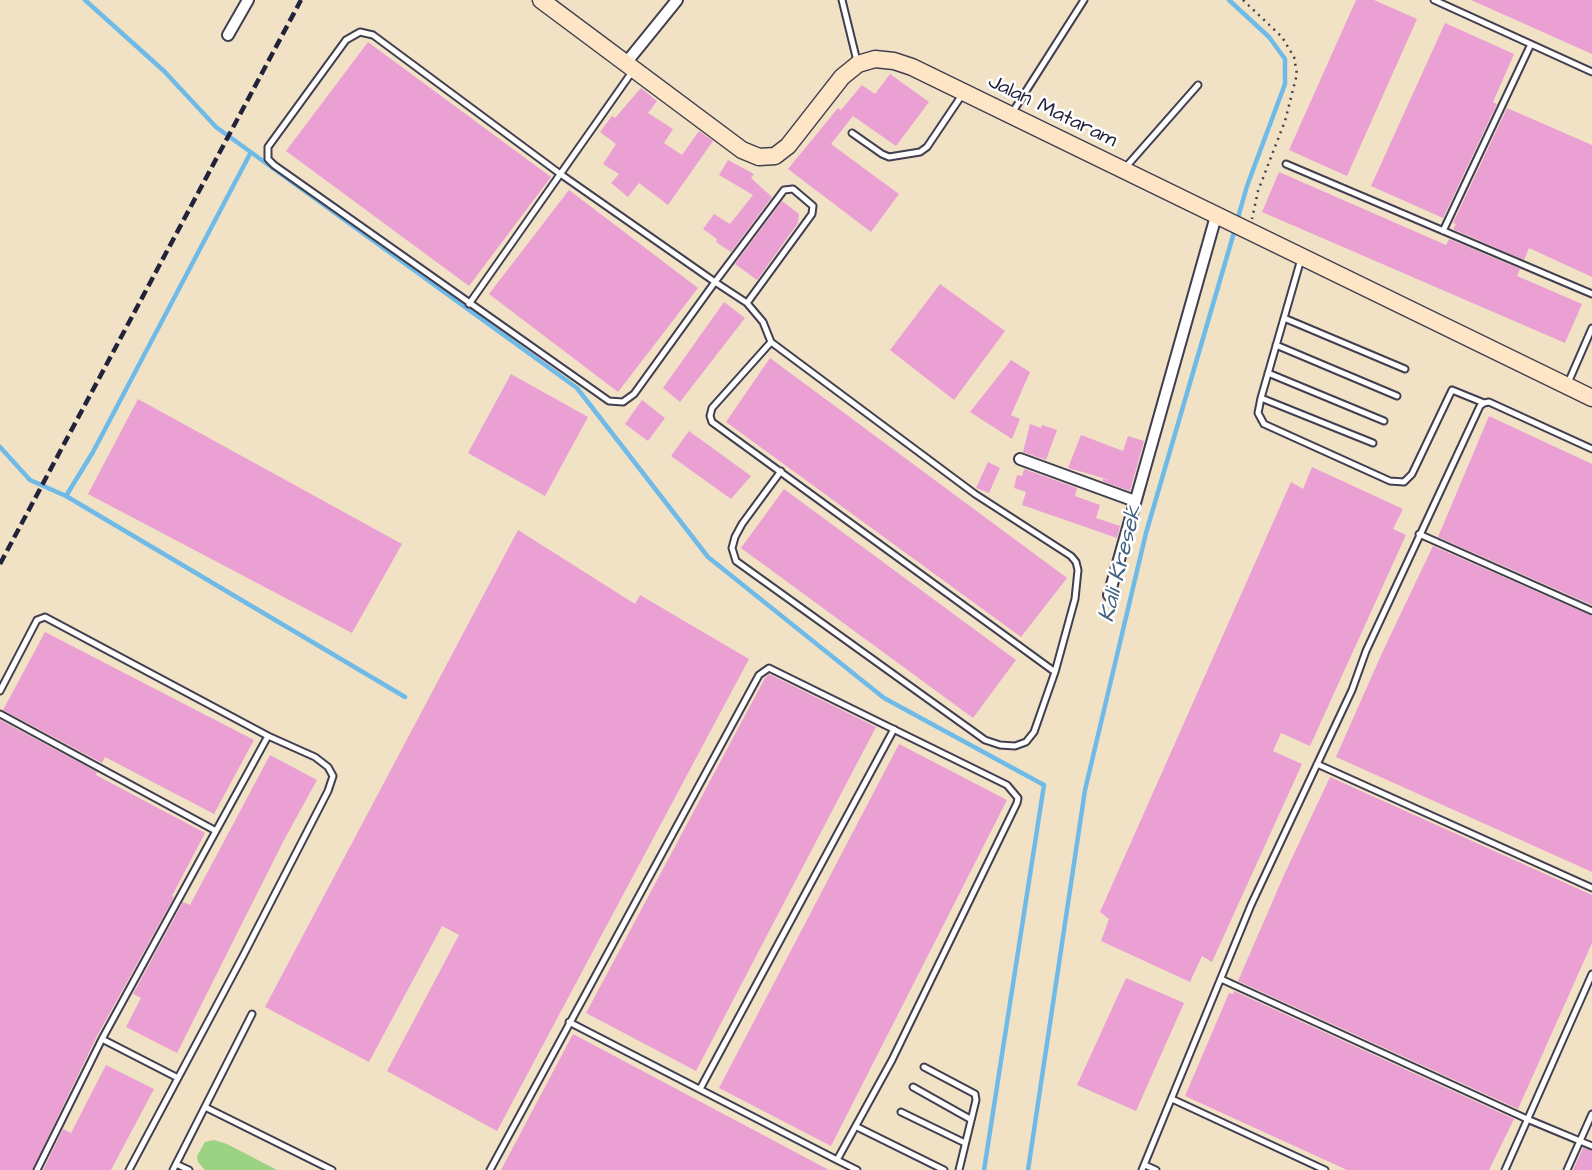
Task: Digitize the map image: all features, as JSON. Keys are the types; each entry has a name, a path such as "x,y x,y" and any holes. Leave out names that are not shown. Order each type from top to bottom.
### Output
{"main road":[{"path":"541,0 742,150 760,157 775,156 788,146 842,77 858,64"},
{"name":"Jalan Mataram","path":"858,64 875,59 912,67 1592,398"}],"street":[{"path":"228,35 248,0"},
{"path":"630,66 677,0"},
{"path":"1109,594 1219,217"},
{"path":"1020,459 1135,502"}],"lane":[{"path":"842,0 858,64"},
{"path":"1011,115 1084,0"},
{"path":"1434,0 1592,72"},
{"path":"747,303 812,214 813,206 793,189 784,190 715,282 634,394 623,402 609,401 274,165 268,159 267,153 271,141 346,40 364,31 438,81 559,173 715,282 747,303 763,322 771,342 975,494 1076,562 1078,570 1075,599 1055,672 1034,732 1026,742 1015,746 985,740 736,561 732,548 735,537 781,471"},
{"path":"1443,231 1531,44"},
{"path":"469,304 630,66"},
{"path":"1123,171 1198,85"},
{"path":"852,133 882,155 889,157 920,152 927,147 964,92"},
{"path":"1286,164 1592,294"},
{"path":"1302,258 1261,398 1258,413 1264,424 1390,481 1404,482 1412,474 1452,390 1484,403 1489,402 1592,449"},
{"path":"1284,318 1405,369"},
{"path":"1567,386 1592,328"},
{"path":"771,342 712,408 712,422 1055,672"},
{"path":"1276,345 1397,396"},
{"path":"1268,373 1384,421"},
{"path":"1261,398 1373,443"},
{"path":"1156,1170 1144,1167 1251,905 1419,534 1484,403"},
{"path":"1419,534 1592,611"},
{"path":"0,691 37,620 46,617 268,736 315,757 328,767 333,776 316,814 129,1170"},
{"path":"490,1170 763,670 769,667 1007,785 1016,794 1017,803 857,1127 837,1160"},
{"path":"0,714 216,831"},
{"path":"700,1089 894,729"},
{"path":"37,1170 102,1039 268,736"},
{"path":"1317,764 1592,888"},
{"path":"1505,1170 1592,974"},
{"path":"1222,979 1527,1119 1592,1146"},
{"path":"189,1170 175,1167 252,1014"},
{"path":"569,1022 857,1170"},
{"path":"102,1039 178,1078"},
{"path":"924,1067 975,1094 959,1170"},
{"path":"913,1087 970,1119"},
{"path":"1172,1099 1325,1170"},
{"path":"205,1107 330,1170"},
{"path":"901,1112 965,1143"},
{"path":"1567,1170 1592,1114"},
{"path":"857,1127 944,1170"}],"path":[{"path":"1243,0 1282,37 1294,57 1297,74 1285,121 1258,191 1247,231"}],"green space":[{"path":"214,1140 277,1170 205,1170 198,1162 197,1156 205,1142"}],"building":[{"path":"1356,0 1374,0 1417,19 1347,176 1289,150"},
{"path":"1471,0 1592,0 1592,54"},
{"path":"1445,23 1514,54 1493,102 1497,104 1443,218 1371,186"},
{"path":"368,42 551,177 469,286 286,151"},
{"path":"890,74 929,102 896,146 853,116 831,144 899,194 871,232 788,169 838,108 841,110 862,85 875,94"},
{"path":"641,88 657,101 648,113 673,129 664,143 682,155 699,131 713,141 668,205 639,183 628,197 611,183 619,174 603,164 616,144 600,132 612,116 615,118"},
{"path":"1507,108 1592,145 1592,277 1529,248 1524,260 1453,229 1456,224 1453,223"},
{"path":"728,160 754,174 751,178 772,197 731,252 703,229 714,214 730,224 753,195 719,175"},
{"path":"1279,172 1446,245 1449,239 1520,269 1517,276 1582,304 1565,343 1262,212"},
{"path":"569,190 698,288 618,392 489,294"},
{"path":"782,201 799,214 798,223 757,280 735,264"},
{"path":"940,284 1005,331 954,400 890,350"},
{"path":"724,302 745,318 680,402 663,388"},
{"path":"770,358 1067,578 1021,637 726,422"},
{"path":"1011,360 1030,372 1011,415 1020,419 1012,439 970,412"},
{"path":"511,374 588,417 545,496 468,453"},
{"path":"138,399 402,544 352,633 88,494"},
{"path":"642,400 665,418 648,441 625,424"},
{"path":"1489,416 1592,464 1592,605 1438,537"},
{"path":"1030,424 1057,430 1046,460 1023,452"},
{"path":"689,431 751,476 731,499 671,456"},
{"path":"1081,435 1123,451 1128,436 1144,441 1130,491 1102,481 1109,480 1068,468"},
{"path":"988,462 1000,468 989,493 976,488"},
{"path":"1312,467 1403,509 1393,529 1406,535 1310,746 1281,733 1273,751 1302,764 1212,962 1202,956 1190,982 1101,941 1109,919 1100,912 1291,482 1303,489"},
{"path":"1024,469 1077,488 1075,496 1100,505 1096,518 1120,526 1117,538 1022,505 1026,492 1014,488 1017,475 1022,476"},
{"path":"784,489 1016,660 973,718 741,548"},
{"path":"518,530 635,604 640,595 749,659 497,1131 387,1071 459,935 442,926 369,1062 265,1007"},
{"path":"1433,546 1592,616 1592,872 1336,757"},
{"path":"45,632 254,740 214,814 105,757 102,763 3,710"},
{"path":"769,674 876,727 696,1071 586,1013"},
{"path":"0,720 205,833 172,896 174,897 97,1036 32,1170 0,1170"},
{"path":"899,744 1007,800 831,1146 719,1088"},
{"path":"270,755 317,780 177,1053 126,1027 141,998 133,994 183,902 190,905"},
{"path":"1330,777 1592,895 1592,943 1518,1109 1238,981"},
{"path":"1126,978 1184,1003 1136,1111 1077,1085"},
{"path":"1234,991 1514,1119 1489,1170 1347,1170 1185,1096 1229,993 1233,994"},
{"path":"573,1034 829,1170 501,1170"},
{"path":"106,1065 154,1089 111,1170 43,1170 63,1129 71,1133"},
{"path":"1583,1148 1592,1151 1592,1170 1573,1170"}],"waterway":[{"path":"85,0 164,71 216,127 577,388 708,557 884,698 1044,785 984,1170"},
{"name":"Kali Kresek","path":"1229,0 1269,37 1285,59 1285,84 1247,186 1237,221"},
{"path":"0,447 30,480 66,496 93,452 251,152"},
{"name":"Kali Kresek","path":"1028,1170 1085,790 1146,533 1235,229"},
{"path":"66,496 405,697"}],"railway":[{"path":"0,564 301,0"}]}
